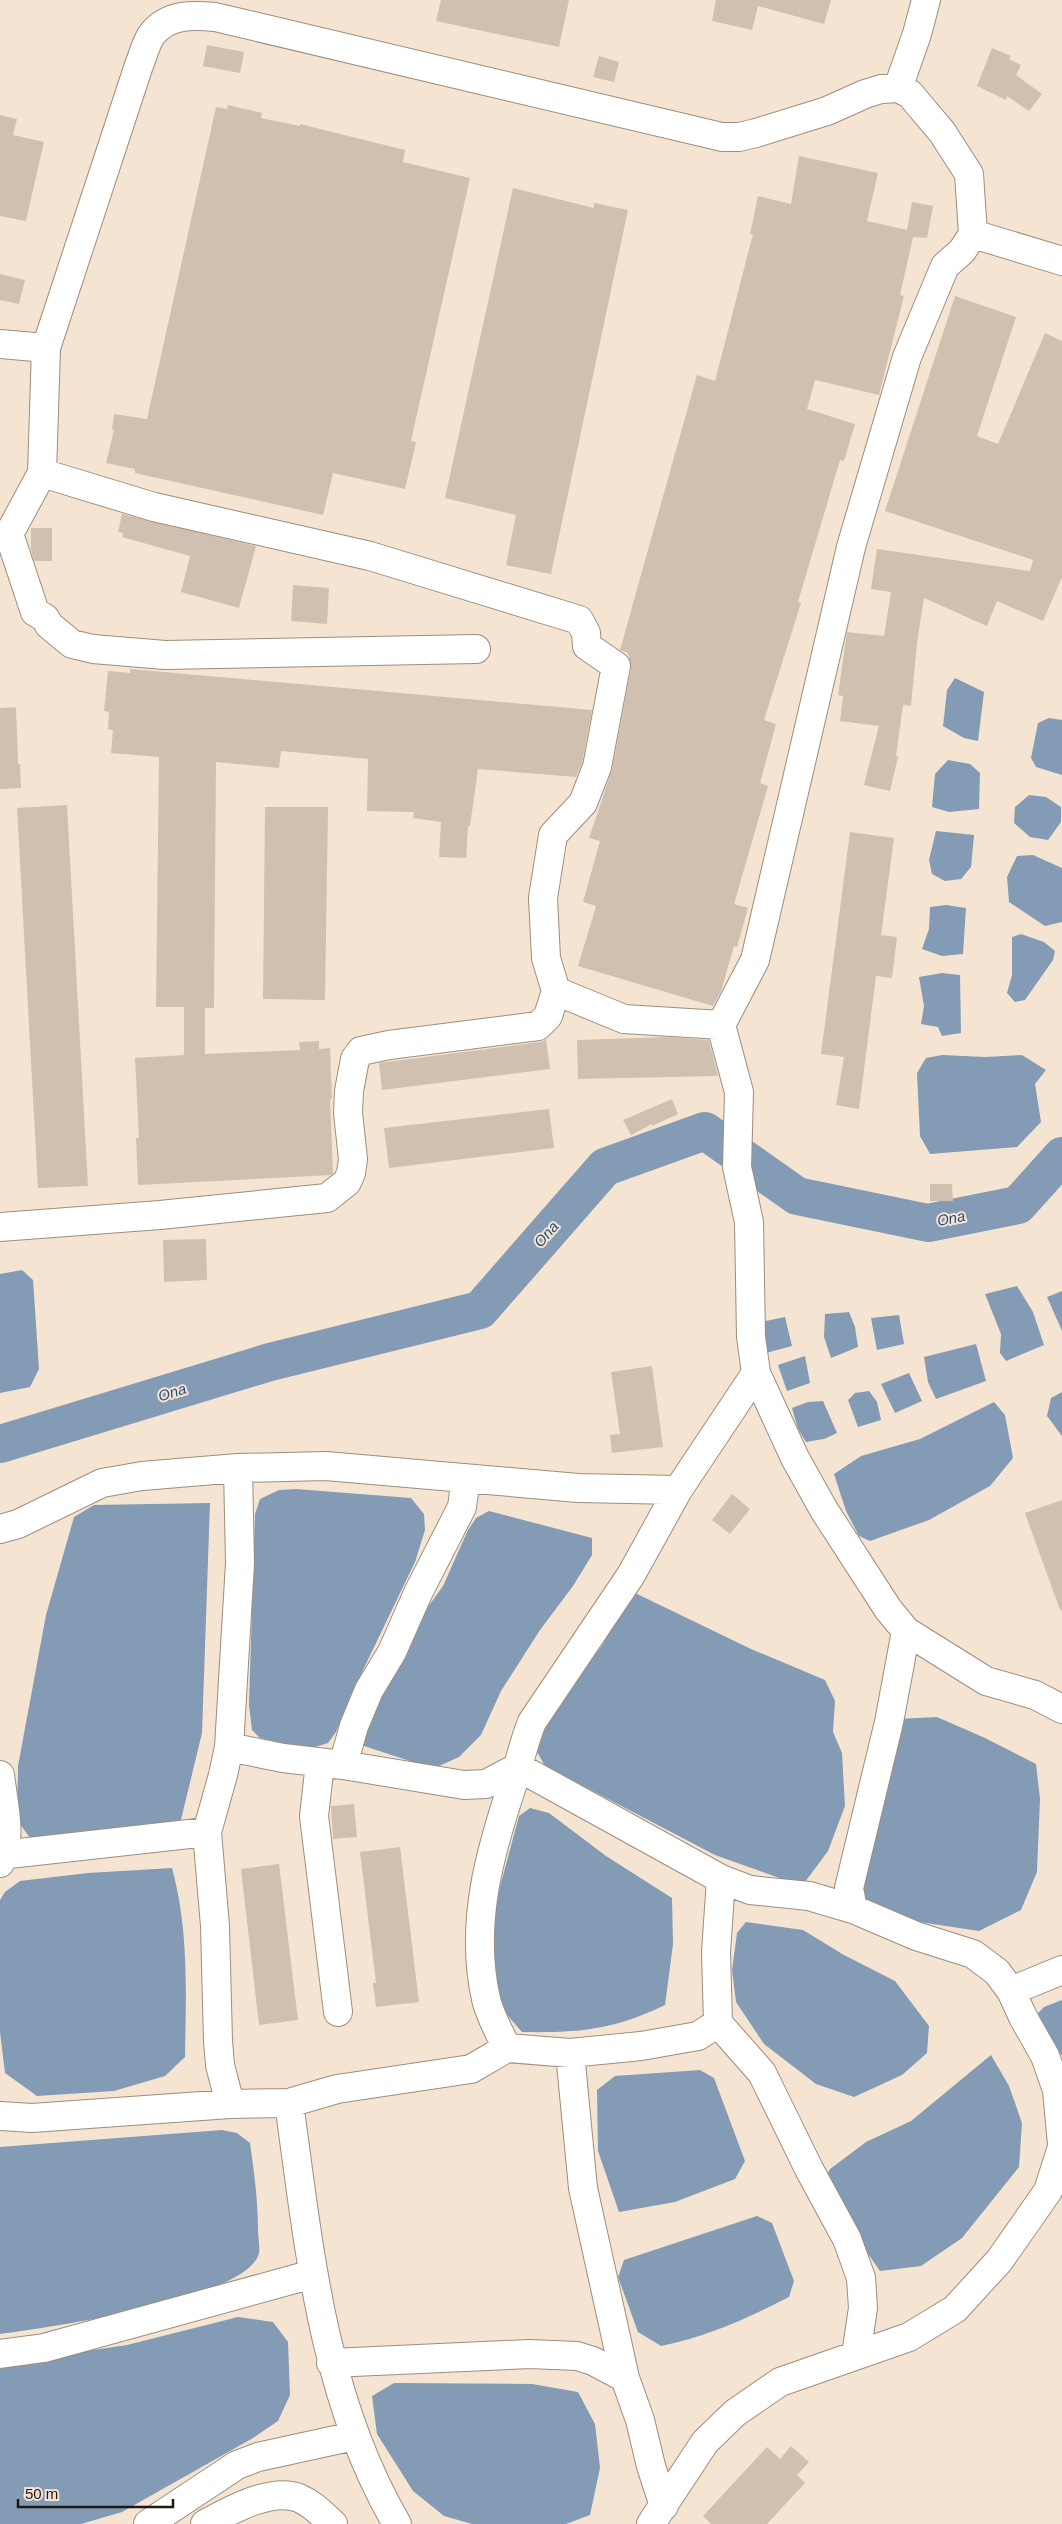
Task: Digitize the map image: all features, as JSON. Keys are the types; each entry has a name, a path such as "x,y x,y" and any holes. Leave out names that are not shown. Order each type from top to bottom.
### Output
{"street":[{"path":"898,88 918,34 926,0"},
{"path":"476,648 165,655 93,649 72,644 48,625 46,618 35,612 10,534 42,473 46,348 139,65 152,34 170,20 188,15 215,17 722,137 739,137 756,133 827,111 865,94 882,89 898,88 910,94 942,132 969,174 973,234 962,251 945,266 907,357 851,547 755,960 721,1025 739,1092 737,1167 748,1222 751,1337 756,1372 795,1458 824,1510 888,1609 906,1631 986,1681 1035,1695 1062,1708"},
{"path":"973,234 1062,261"},
{"path":"0,344 46,348"},
{"path":"0,1227 160,1215 327,1198 347,1182 351,1173 353,1159 348,1113 349,1091 355,1059 361,1050 538,1026 548,1016 556,991 546,958 543,898 553,834 583,803 597,767 616,666 587,646 586,633 579,620 370,556 154,507 42,473"},
{"path":"556,991 624,1019 721,1025"},
{"path":"507,2048 486,2000 480,1958 480,1912 495,1839 532,1722 631,1575 678,1490 756,1372"},
{"path":"0,1529 18,1524 102,1483 142,1476 238,1468 326,1466 578,1488 678,1490"},
{"path":"230,2104 220,2065 215,1926 207,1832 229,1746 240,1563 238,1468"},
{"path":"338,2012 314,1816 331,1764 354,1726 369,1690 392,1652 418,1593 462,1506 466,1478"},
{"path":"853,1909 849,1888 852,1872 892,1713 906,1631"},
{"path":"229,1746 283,1758 464,1785 486,1784 518,1767"},
{"path":"518,1767 721,1879 750,1890 809,1896 853,1909 916,1936 973,1954 997,1972 1011,1992 1045,2056 1057,2090 1062,2146 1048,2191 999,2261 955,2309 909,2336 780,2382 735,2413 705,2442 657,2515"},
{"path":"0,1775 6,1819 2,1857 207,1832"},
{"path":"721,1879 716,1952 718,2023 762,2073 809,2169 847,2238 861,2278 863,2308 856,2355"},
{"path":"1011,1992 1062,1970"},
{"path":"0,2116 32,2118 230,2104 289,2103 337,2089 471,2069 507,2048 570,2053 687,2040 708,2032 718,2023"},
{"path":"570,2053 583,2188 625,2378 640,2420 651,2466 657,2515"},
{"path":"289,2103 313,2274 331,2363 354,2436 397,2524"},
{"path":"0,2354 44,2348 313,2274"},
{"path":"331,2363 500,2355 567,2356 593,2361 625,2378"},
{"path":"148,2524 244,2462 258,2457 354,2436"},
{"path":"205,2524 234,2508 259,2500 281,2496 298,2498 314,2506 333,2524"}],"water":[{"path":"955,678 984,692 978,741 964,738 943,726 947,690"},
{"path":"1049,718 1062,720 1062,775 1036,767 1031,758 1038,723"},
{"path":"948,760 970,764 980,773 979,809 949,812 932,807 935,774"},
{"path":"1029,795 1046,797 1061,807 1061,822 1048,840 1030,837 1014,823 1015,807"},
{"path":"936,831 974,835 971,867 961,879 945,881 932,874 929,860"},
{"path":"1033,855 1062,868 1062,922 1045,926 1009,902 1007,877 1017,856"},
{"path":"946,905 966,908 963,954 942,956 922,949 929,929 930,907"},
{"path":"1021,934 1044,942 1055,951 1053,960 1025,1000 1015,1002 1007,993 1012,975 1012,937"},
{"path":"942,973 960,975 961,1033 942,1036 938,1027 921,1024 924,1006 919,977"},
{"path":"942,1055 985,1057 1022,1055 1046,1070 1035,1084 1041,1122 1017,1147 930,1154 920,1136 917,1073 926,1058"},
{"path":"22,1270 33,1280 39,1369 30,1387 0,1393 0,1274"},
{"path":"1017,1286 1033,1312 1044,1345 1006,1361 1000,1353 1001,1334 985,1294"},
{"path":"1062,1291 1062,1331 1047,1297"},
{"path":"849,1312 855,1327 858,1347 831,1358 824,1337 825,1314"},
{"path":"899,1315 904,1344 877,1350 871,1318"},
{"path":"785,1317 792,1346 762,1354 756,1323"},
{"path":"976,1344 986,1381 936,1399 928,1382 924,1357"},
{"path":"805,1356 810,1383 787,1391 778,1365"},
{"path":"909,1373 922,1401 895,1413 881,1384"},
{"path":"869,1391 877,1402 881,1420 858,1427 848,1400 855,1393"},
{"path":"1062,1392 1062,1436 1047,1416 1051,1398"},
{"path":"823,1401 837,1433 824,1439 806,1442 798,1429 792,1408 808,1402"},
{"path":"994,1402 1005,1415 1013,1458 990,1486 929,1520 870,1541 859,1536 846,1511 834,1474 861,1456 920,1439"},
{"path":"296,1489 411,1498 424,1514 425,1530 415,1562 352,1693 336,1732 328,1743 312,1748 298,1747 260,1738 252,1730 249,1705 255,1514 260,1499 279,1490"},
{"path":"210,1503 202,1733 179,1828 30,1838 17,1820 18,1766 46,1615 74,1517 94,1505"},
{"path":"489,1511 592,1538 592,1555 573,1586 540,1630 501,1691 481,1735 459,1757 439,1766 422,1765 364,1746 361,1738 374,1706 386,1691 420,1618 443,1586 468,1530 476,1518"},
{"path":"633,1592 751,1649 825,1680 835,1701 833,1732 842,1753 845,1806 828,1851 805,1882 785,1880 715,1855 545,1766 536,1750 536,1734 601,1647"},
{"path":"937,1717 985,1738 1036,1764 1040,1799 1037,1872 1021,1910 979,1931 906,1920 859,1897 897,1719"},
{"path":"530,1808 549,1813 606,1856 672,1898 673,1944 665,2005 612,2025 561,2032 522,2032 502,2009 495,1980 493,1913 519,1816"},
{"path":"172,1868 184,1938 186,1985 185,2057 165,2076 114,2091 37,2096 5,2073 0,2032 0,1900 5,1892 20,1881 88,1873"},
{"path":"746,1922 803,1930 844,1955 895,1981 929,2026 927,2053 902,2075 854,2097 816,2084 764,2044 736,2002 732,1970 737,1933"},
{"path":"1062,2000 1062,2055 1040,2038 1031,2020 1044,2007"},
{"path":"991,2055 1009,2086 1022,2123 1019,2167 962,2238 921,2266 880,2271 821,2186 830,2169 866,2142 911,2121"},
{"path":"700,2070 714,2078 745,2161 735,2179 675,2202 619,2212 598,2151 597,2090 615,2076"},
{"path":"222,2130 237,2133 250,2143 257,2197 259,2253 247,2269 221,2284 185,2297 99,2318 0,2334 0,2147"},
{"path":"757,2216 772,2223 794,2281 789,2297 726,2326 694,2338 661,2346 638,2332 618,2277 624,2260"},
{"path":"238,2317 273,2322 288,2342 290,2395 278,2421 253,2438 122,2512 81,2524 0,2524 0,2364 127,2345"},
{"path":"394,2383 532,2384 578,2392 595,2424 600,2468 590,2515 566,2524 472,2524 444,2516 413,2491 377,2434 372,2396"}],"building":[{"path":"441,0 569,0 559,47 436,21"},
{"path":"716,0 831,0 824,24 758,6 752,30 712,21"},
{"path":"207,45 244,52 240,73 203,66"},
{"path":"992,48 1011,56 1009,59 1021,65 1016,75 1042,94 1029,111 1007,96 1006,100 977,86"},
{"path":"599,56 619,62 614,82 593,77"},
{"path":"228,105 262,113 261,118 300,126 300,124 405,150 403,162 470,178 411,441 416,442 405,489 333,473 323,515 135,473 135,469 106,463 114,430 112,430 114,414 147,419 216,107 227,109"},
{"path":"0,115 17,119 13,135 44,142 26,221 0,216"},
{"path":"799,156 878,173 867,221 907,230 912,202 933,206 927,238 913,237 900,295 904,296 879,395 815,380 807,409 855,424 844,461 840,460 798,602 801,603 764,720 776,724 760,783 768,786 734,904 748,908 737,947 734,946 721,991 713,1006 578,966 596,906 583,902 600,841 589,838 612,770 631,669 628,653 620,650 697,375 715,381 753,234 750,234 758,196 791,204"},
{"path":"513,188 594,208 594,203 628,210 551,574 506,565 516,515 445,498"},
{"path":"0,274 25,280 19,304 0,300"},
{"path":"955,296 1016,317 977,436 998,444 1045,333 1062,341 1062,577 1043,621 997,601 987,626 924,598 917,643 911,706 903,705 896,756 898,757 890,791 864,785 879,726 840,721 843,696 838,695 847,632 884,636 891,592 871,589 877,549 1030,571 1033,560 885,511"},
{"path":"122,514 256,546 239,608 181,592 190,556 122,537 123,533 118,532"},
{"path":"31,528 52,528 52,561 34,561 31,550"},
{"path":"293,585 329,588 327,624 291,621"},
{"path":"130,669 592,710 582,763 576,777 478,769 470,826 468,826 466,858 439,857 441,822 413,818 414,812 367,811 368,759 281,751 279,768 216,762 214,1008 205,1008 205,1054 300,1050 299,1042 319,1041 319,1049 330,1048 333,1173 331,1175 138,1185 136,1138 139,1138 135,1058 184,1055 184,1007 156,1007 159,757 111,753 113,730 108,729 109,712 104,711 108,671 130,673"},
{"path":"16,707 18,764 20,764 21,788 0,789 0,708"},
{"path":"67,805 88,1186 38,1188 17,808"},
{"path":"265,807 328,807 325,1000 263,999"},
{"path":"850,832 894,838 881,935 897,937 892,978 876,976 859,1109 836,1105 844,1057 821,1054"},
{"path":"667,1037 709,1040 718,1076 578,1079 577,1040"},
{"path":"546,1039 550,1069 382,1090 379,1063 540,1042"},
{"path":"672,1099 678,1114 631,1135 623,1120"},
{"path":"549,1109 554,1148 389,1168 384,1128"},
{"path":"930,1184 952,1184 953,1201 930,1201"},
{"path":"206,1239 207,1280 164,1282 163,1240"},
{"path":"652,1366 663,1447 612,1453 610,1435 620,1434 611,1372"},
{"path":"732,1494 750,1509 730,1534 712,1520"},
{"path":"1062,1500 1062,1610 1060,1610 1025,1513"},
{"path":"354,1804 357,1837 333,1839 331,1806"},
{"path":"400,1847 419,2002 376,2007 373,1983 376,1983 360,1852"},
{"path":"279,1864 298,2020 259,2025 241,1869"},
{"path":"791,2446 809,2462 797,2475 805,2483 767,2524 711,2524 703,2516 767,2447 780,2459"}],"waterway":[{"name":"Ona","path":"0,1444 270,1362 480,1310 605,1167 705,1131 797,1196 928,1223 1018,1205 1062,1156"}]}
